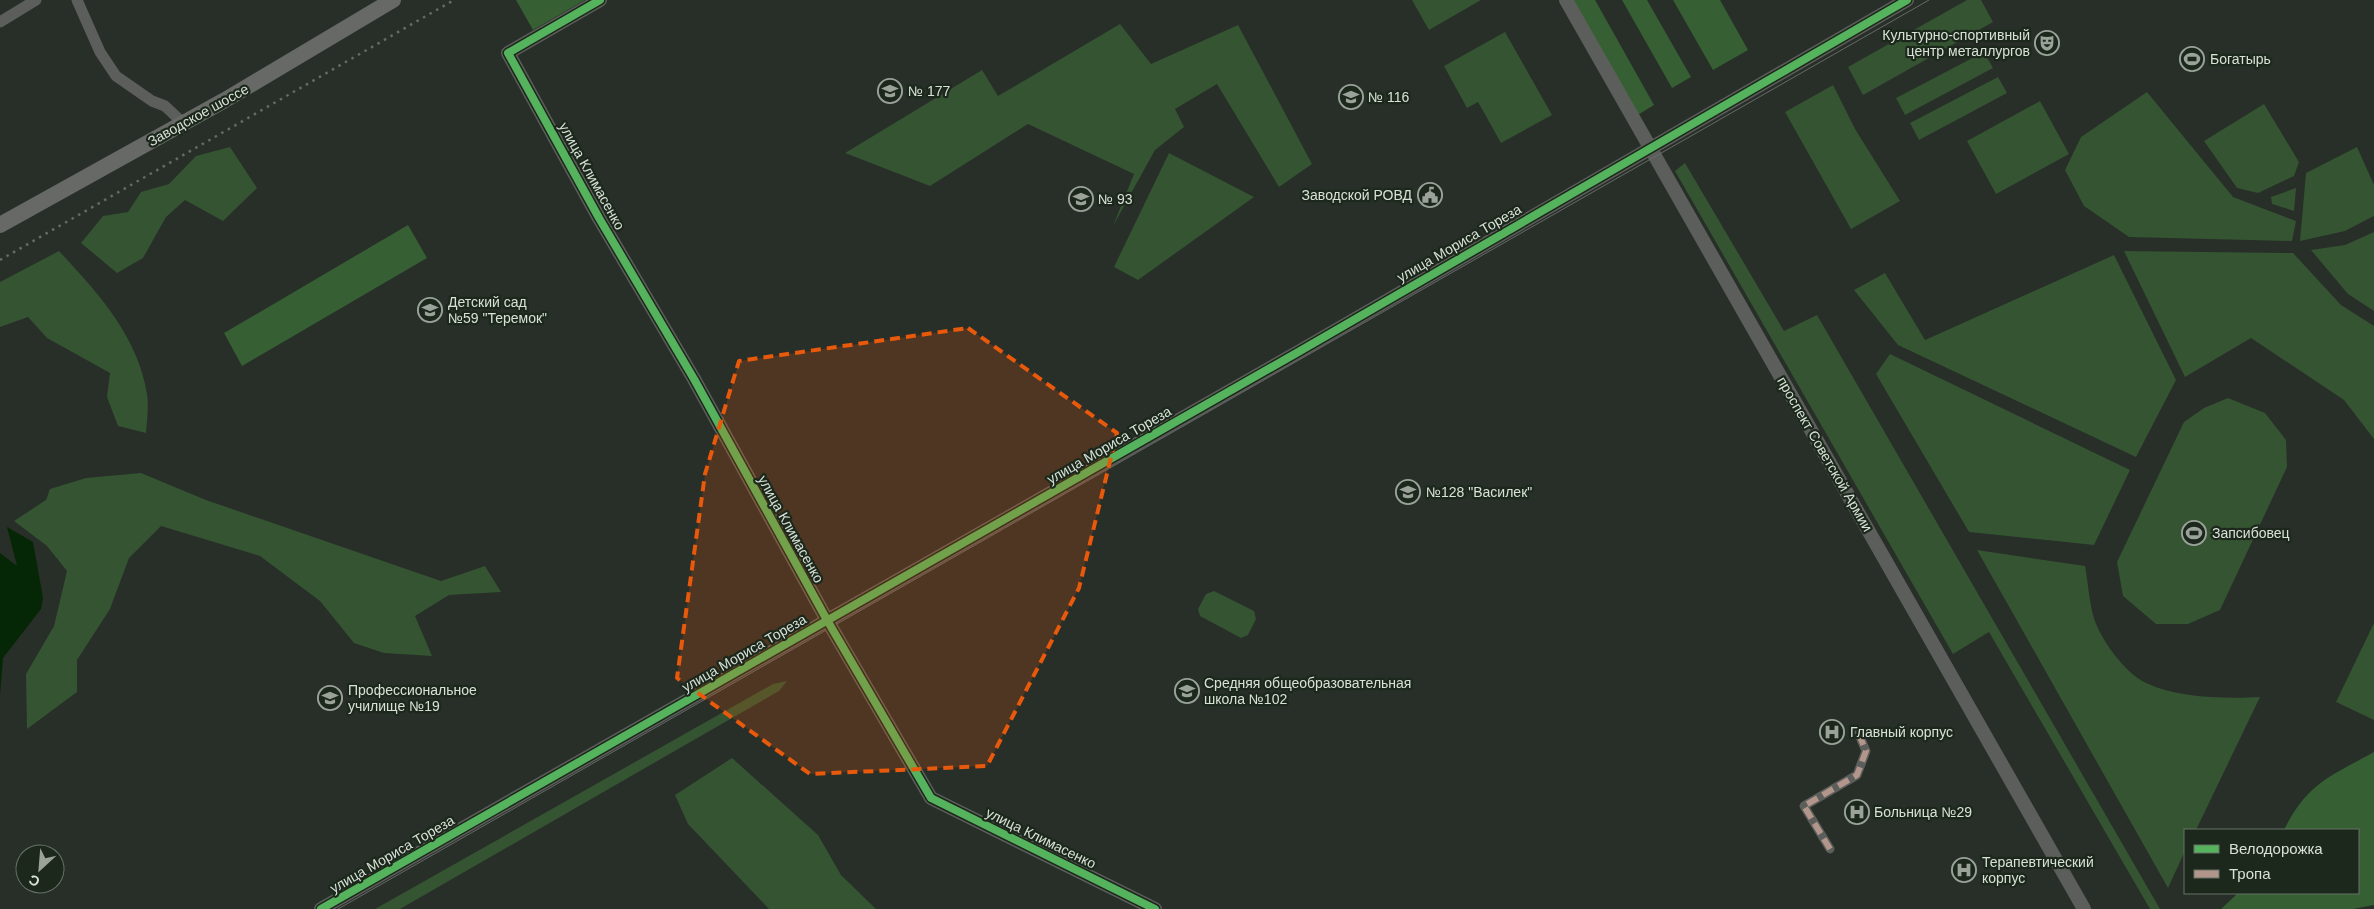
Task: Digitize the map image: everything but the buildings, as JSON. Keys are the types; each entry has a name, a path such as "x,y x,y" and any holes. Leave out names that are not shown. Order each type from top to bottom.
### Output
{"main road":[{"name":"Заводское шоссе","path":"0,225 183,123 393,0"}],"street":[{"path":"0,22 36,0"},
{"path":"77,0 100,52 116,76 152,101 165,106 183,123"},
{"name":"улица Климасенко","path":"600,0 508,53 599,218 694,379 827,620 931,798 1155,909"},
{"name":"проспект Советской Армии","path":"1566,0 2084,909"},
{"name":"улица Мориса Тореза","path":"321,909 1300,351 1907,0"},
{"path":"1830,849 1804,806 1857,775 1866,751 1857,730"}],"highlighted area":[{"path":"968,328 1117,433 1079,588 987,766 810,774 677,678 705,474 739,361"}],"shaded area":[{"path":"516,0 585,0 533,30"},
{"path":"1412,0 1481,0 1429,30"},
{"path":"1570,0 1595,0 1654,105 1636,116"},
{"path":"1622,0 1647,0 1691,77 1672,88"},
{"path":"1673,0 1720,0 1748,50 1713,70"},
{"path":"1967,0 1981,0 1993,22 1863,95 1848,67"},
{"path":"1120,24 1151,64 1238,25 1312,164 1279,187 1217,84 1175,109 1184,127 1155,150 1113,226 1134,174 1028,124 930,186 845,153 982,70 998,96"},
{"path":"1505,32 1552,115 1501,143 1478,102 1467,108 1444,66"},
{"path":"1984,52 1993,68 1905,115 1896,98"},
{"path":"1998,77 2007,93 1919,140 1910,123"},
{"path":"1833,85 1855,129 1900,201 1851,229 1785,112"},
{"path":"2147,92 2233,197 2296,221 2292,241 2129,237 2084,206 2065,170 2081,137"},
{"path":"2040,101 2069,154 1996,194 1967,141"},
{"path":"2264,104 2299,162 2294,176 2258,193 2237,188 2204,141"},
{"path":"230,147 257,188 223,221 185,200 166,217 143,258 117,273 81,243 103,216 128,212 141,192 169,184 196,156"},
{"path":"2357,147 2374,185 2374,216 2345,231 2300,241 2306,173"},
{"path":"1169,153 1254,197 1138,280 1114,267"},
{"path":"1685,163 1784,331 1817,315 2160,909 2150,909 1989,632 1953,654 1675,171"},
{"path":"2296,188 2294,211 2272,204 2271,197"},
{"path":"408,225 427,258 242,366 224,333"},
{"path":"2374,232 2374,311 2348,294 2311,250 2345,245"},
{"path":"59,251 88,282 114,316 135,353 147,394 146,433 118,426 107,397 110,373 47,338 28,317 0,327 0,282"},
{"path":"2124,251 2293,253 2341,305 2374,326 2374,439 2344,400 2251,338 2185,377"},
{"path":"2114,255 2176,380 2136,457 1898,345 1854,290 1885,273 1925,340"},
{"path":"1890,354 2130,470 2094,545 1969,532 1876,374"},
{"name":"Запсибовец","path":"2228,398 2265,413 2286,440 2287,467 2220,610 2188,624 2156,624 2123,596 2117,562 2184,422 2204,408"},
{"path":"141,473 206,500 441,581 485,566 501,592 449,595 415,616 432,656 384,653 354,643 320,601 260,556 161,526 129,558 110,609 77,660 77,692 27,729 26,674 54,626 67,571 47,546 14,521 46,500 50,489 86,478"},
{"path":"7,527 33,542 43,598 41,609 3,658 0,696 0,553 17,566"},
{"path":"1977,550 2085,566 2090,603 2101,634 2122,663 2146,683 2187,695 2232,698 2260,697 2196,829 2184,829 2184,853 2168,888"},
{"path":"1214,591 1254,611 1256,619 1248,635 1241,638 1200,616 1198,609 1206,594"},
{"path":"2374,623 2374,720 2336,702"},
{"path":"787,681 779,691 400,909 375,909 773,684"},
{"path":"2374,752 2374,905 2353,909 2221,909 2237,894 2359,894 2359,829 2285,829 2302,801 2311,791 2333,775"},
{"path":"732,758 818,835 841,875 876,909 769,909 688,824 675,795"}],"tram line":[{"path":"338,909 1929,0"}],"railway":[{"path":"0,260 454,0"}],"marked path":[{"path":"1830,849 1804,806 1857,775 1866,751 1857,730"}],"cycle path":[{"path":"600,0 508,53 599,218 694,379 827,620 931,798 1155,909"},
{"path":"321,909 1300,351 1907,0"}],"place":[{"name":"Культурно-спортивный центр металлургов","path":"2047,43"},
{"name":"Богатырь","path":"2192,59"},
{"name":"№ 177","path":"890,91"},
{"name":"№ 116","path":"1351,97"},
{"name":"Заводской РОВД","path":"1430,195"},
{"name":"№ 93","path":"1081,199"},
{"name":"Детский сад №59 \"Теремок\"","path":"430,310"},
{"name":"№128 \"Василек\"","path":"1408,492"},
{"name":"Запсибовец","path":"2194,533"},
{"name":"Средняя общеобразовательная школа №102","path":"1187,691"},
{"name":"Профессиональное училище №19","path":"330,698"},
{"name":"Главный корпус","path":"1832,732"},
{"name":"Больница №29","path":"1857,812"},
{"name":"Терапевтический корпус","path":"1964,870"}]}
